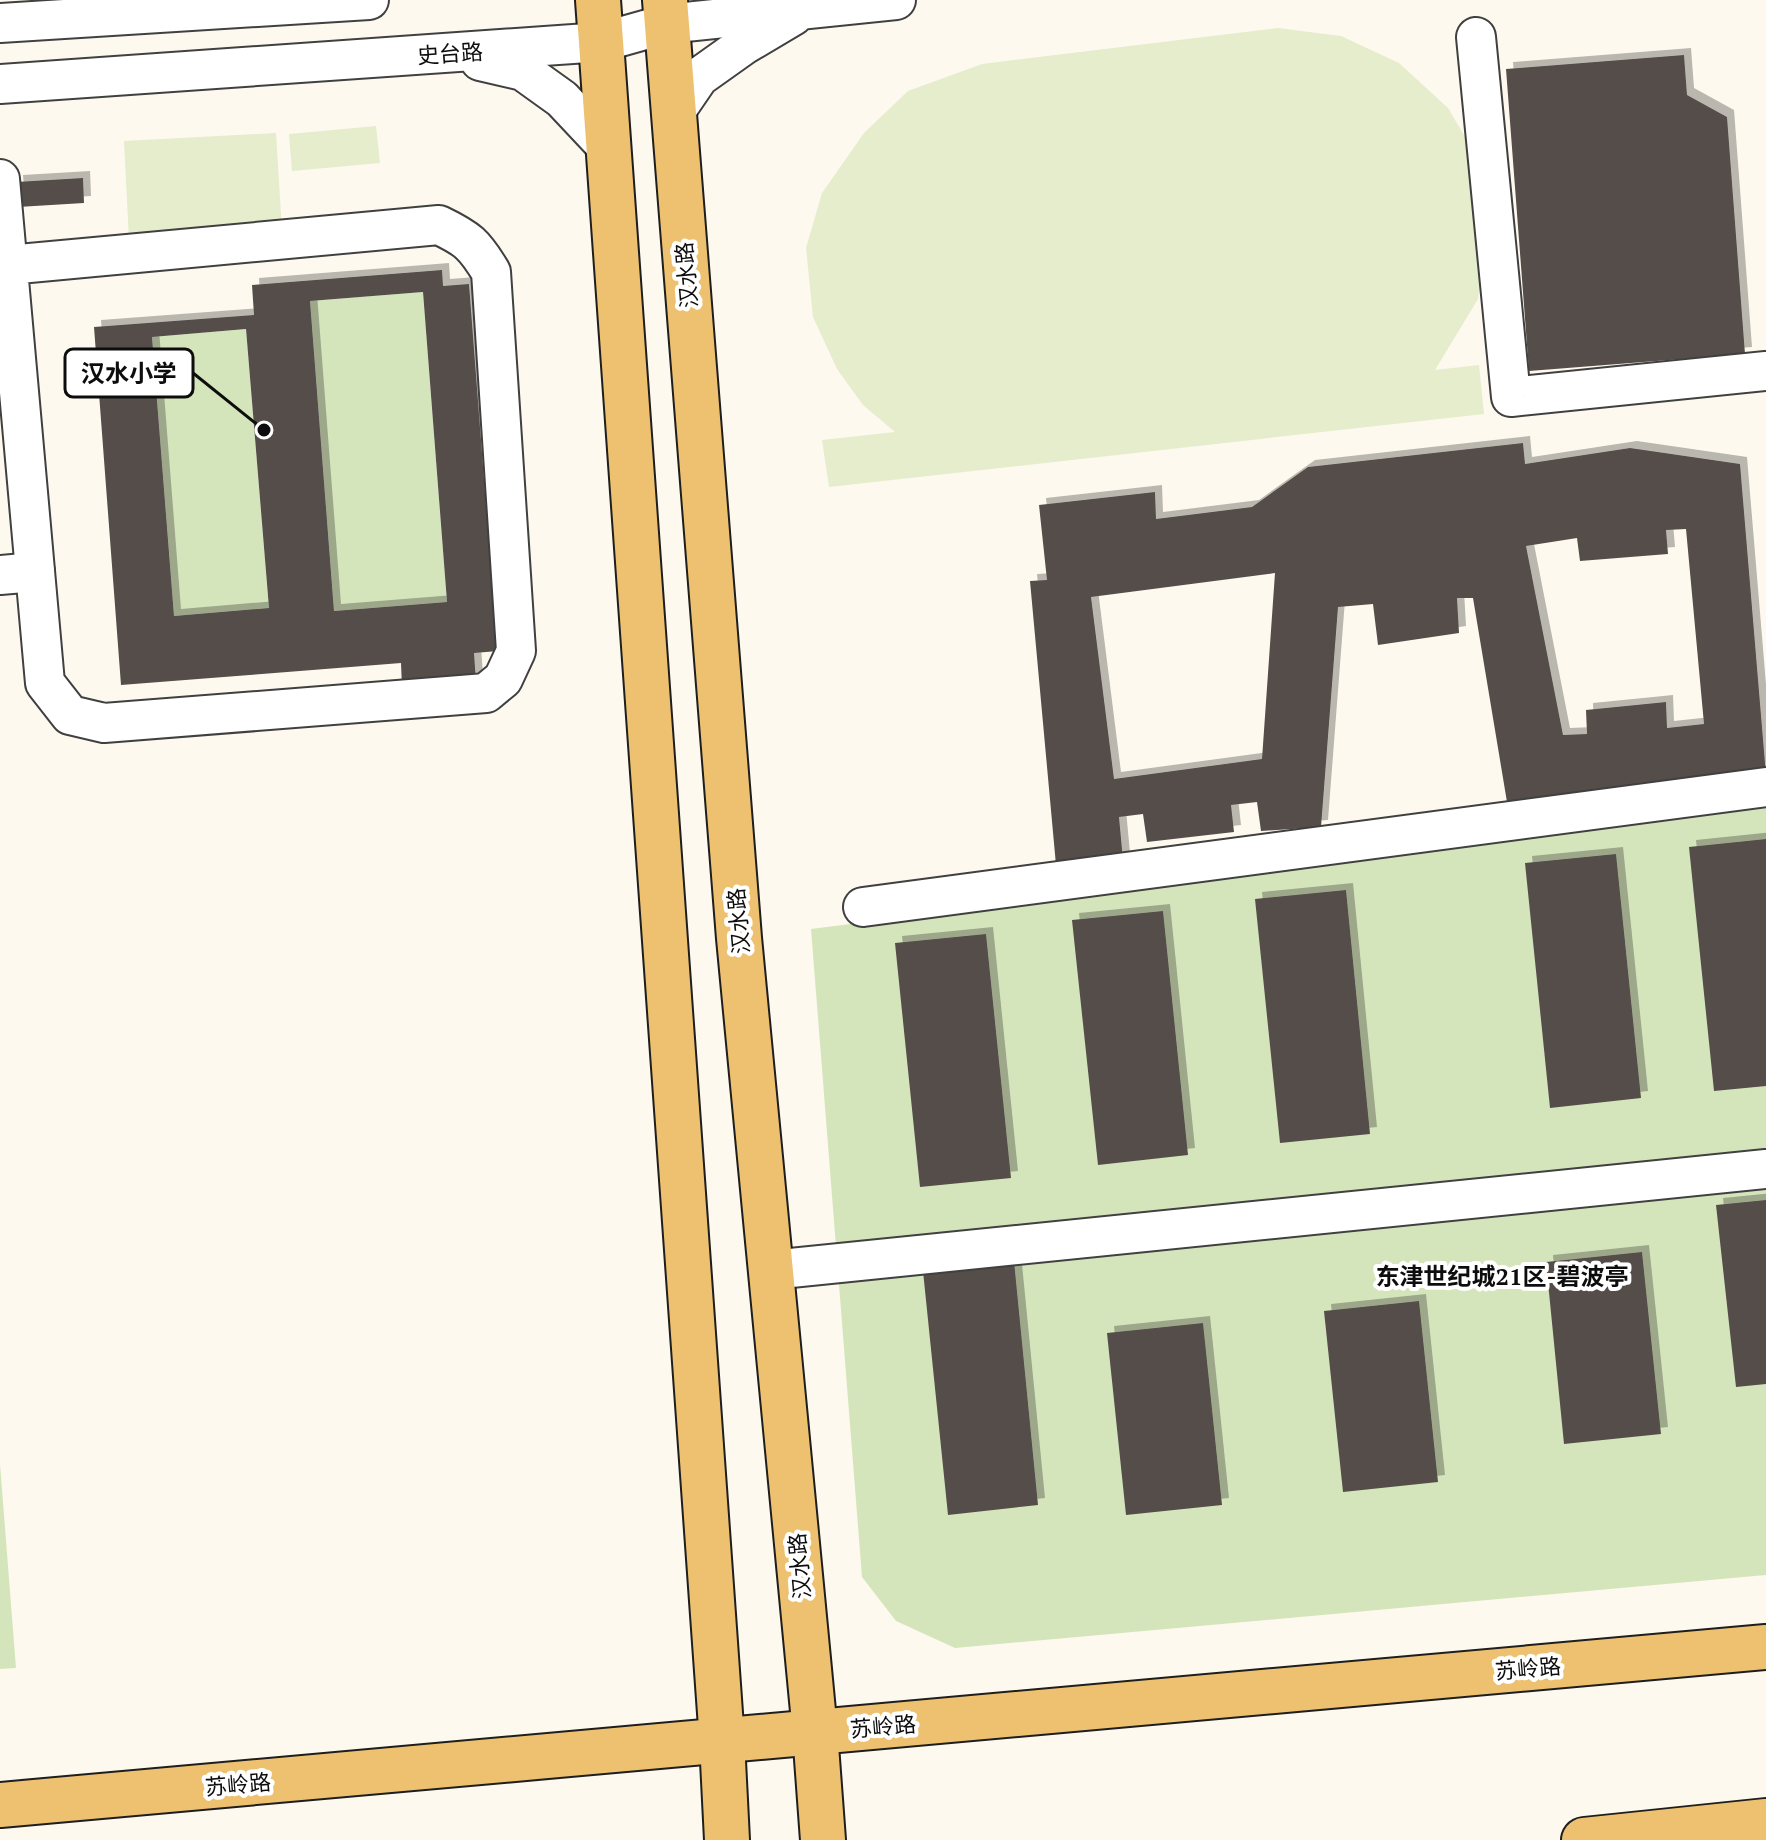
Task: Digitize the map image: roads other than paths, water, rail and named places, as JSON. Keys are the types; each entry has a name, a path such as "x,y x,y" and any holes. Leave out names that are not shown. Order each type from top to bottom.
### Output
{"main road":[{"name":"汉水路","path":"666,12 739,938 823,1840"},
{"path":"600,21 727,1840"},
{"name":"苏岭路","path":"0,1805 1766,1647"},
{"path":"1584,1840 1766,1821"}],"street":[{"path":"0,23 369,0"},
{"name":"史台路","path":"0,84 442,53 600,21 666,12 804,10 896,0"},
{"path":"673,115 699,77 744,45 804,10"},
{"path":"1476,37 1511,397 1766,371"},
{"path":"442,53 523,71 562,99 609,149"},
{"path":"0,179 8,265 18,574 45,683 70,715 104,723 486,693 503,679 516,651 491,272 477,248 439,225 8,265"},
{"path":"863,907 1766,787"},
{"path":"771,1270 1766,1169"}],"place":[{"name":"汉水小学","path":"264,430"}],"district":[{"name":"东津世纪城21区-碧波亭","path":"1502,1276"}]}
